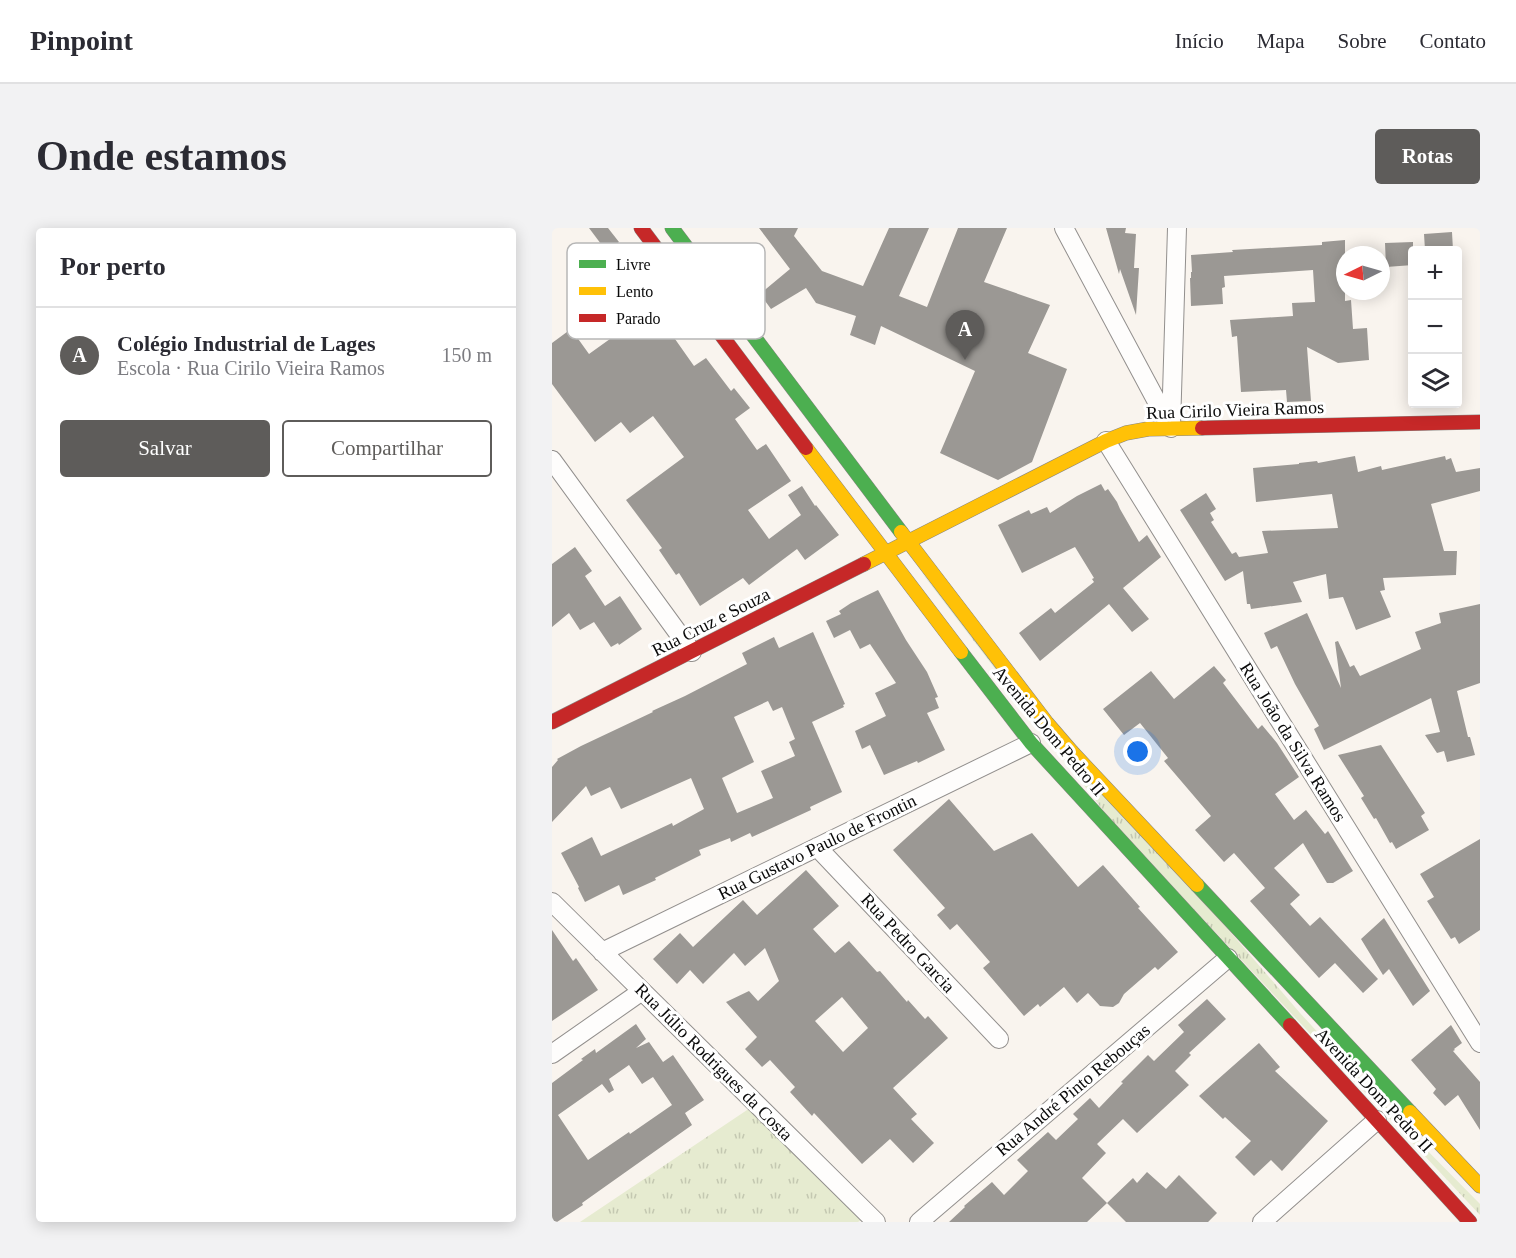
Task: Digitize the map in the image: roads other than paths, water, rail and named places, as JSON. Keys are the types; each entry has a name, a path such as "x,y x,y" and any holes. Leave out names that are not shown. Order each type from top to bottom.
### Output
{"main road":[{"name":"Avenida Dom Pedro II","path":"641,228 652,243"},
{"name":"Avenida Dom Pedro II","path":"672,228 683,243"},
{"name":"Avenida Dom Pedro II","path":"724,339 1031,743 1470,1222"},
{"name":"Avenida Dom Pedro II","path":"756,339 1047,723 1480,1186"},
{"name":"Rua Cirilo Vieira Ramos","path":"908,541 1126,433 1171,428 1480,422"},
{"name":"Rua Cruz e Souza","path":"552,722 908,541"}],"street":[{"path":"1064,228 1171,428"},
{"path":"1171,428 1177,228"},
{"name":"Rua João da Silva Ramos","path":"1106,441 1480,1043"},
{"path":"552,460 692,652"},
{"name":"Rua Gustavo Paulo de Frontin","path":"602,952 1031,743"},
{"name":"Rua Pedro Garcia","path":"817,847 999,1039"},
{"name":"Rua Júlio Rodrigues da Costa","path":"552,902 876,1222"},
{"name":"Rua André Pinto Rebouças","path":"919,1222 1228,958"},
{"path":"552,1054 642,991"},
{"path":"1262,1222 1377,1120"}],"place":[{"name":"Colégio Industrial de Lages","path":"965,360"}]}
